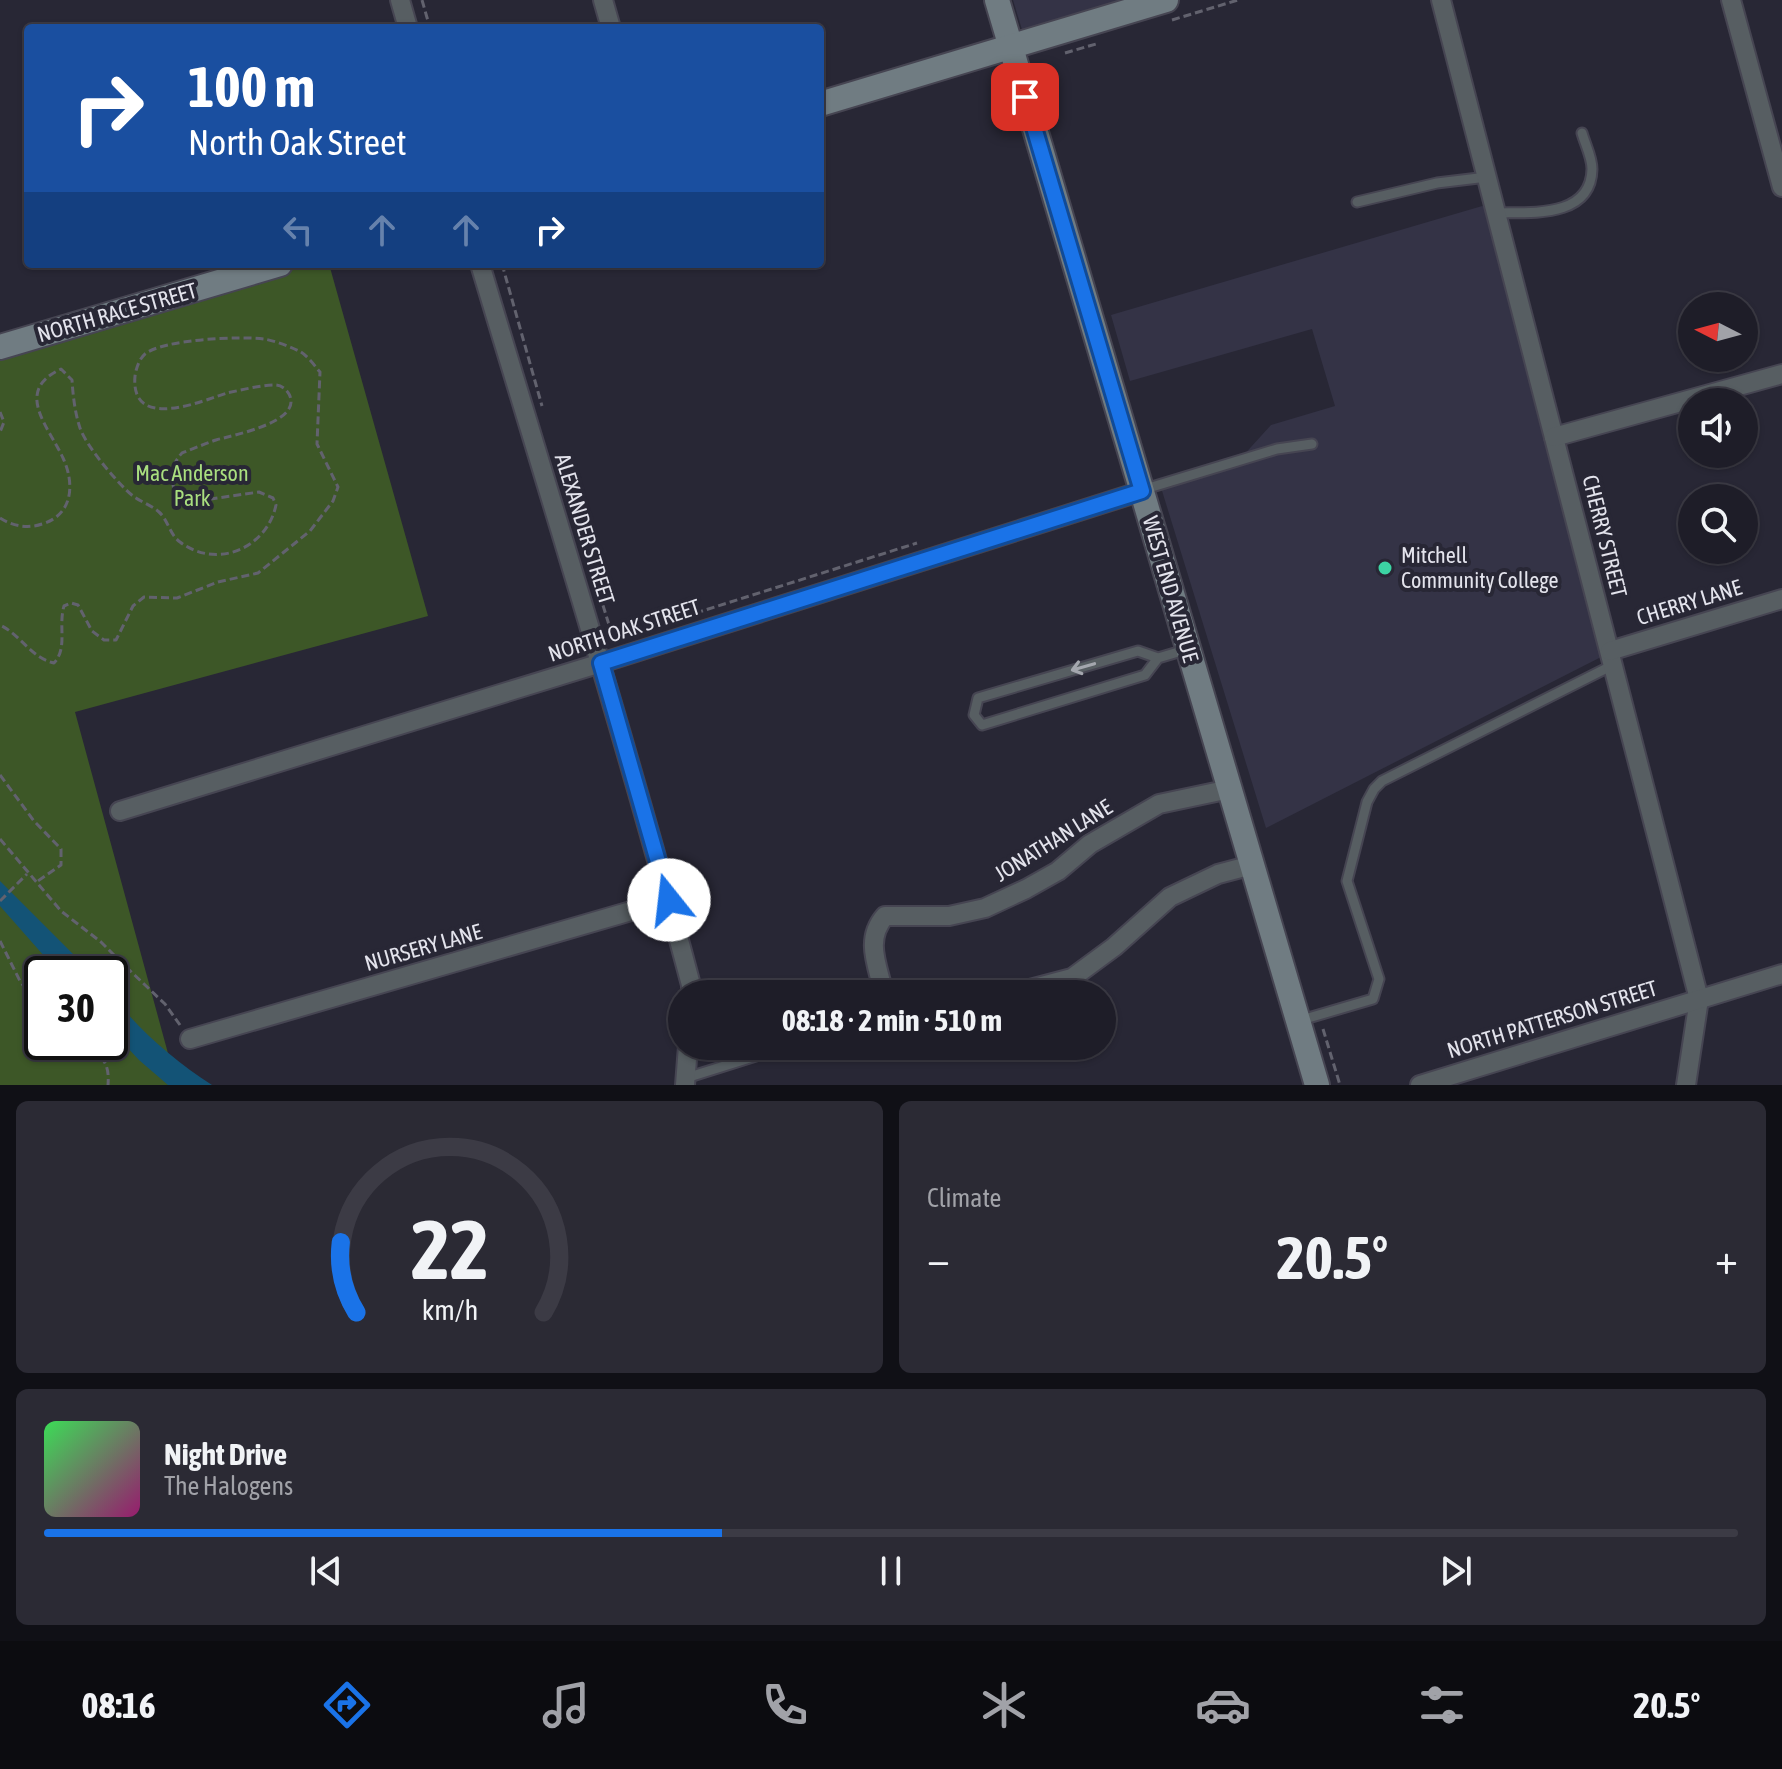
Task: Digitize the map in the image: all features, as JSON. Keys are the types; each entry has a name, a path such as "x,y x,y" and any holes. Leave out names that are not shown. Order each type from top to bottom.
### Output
{"main road":[{"name":"WEST END AVENUE","path":"997,0 1317,1085"},
{"path":"824,103 1166,0"},
{"name":"NORTH RACE STREET","path":"0,347 267,268"}],"street":[{"path":"400,0 407,24"},
{"path":"603,0 610,24"},
{"name":"CHERRY STREET","path":"1441,0 1699,999 1686,1085"},
{"path":"1731,0 1782,187"},
{"name":"ALEXANDER STREET","path":"481,268 601,663 690,980"},
{"path":"1554,437 1782,374"},
{"name":"NORTH OAK STREET","path":"120,811 601,663 1142,491"},
{"name":"CHERRY LANE","path":"1611,658 1782,599"},
{"name":"JONATHAN LANE","path":"881,980 872,943 876,926 885,916 949,916 985,908 1058,871 1090,844 1159,804 1230,789"},
{"path":"1064,980 1072,978 1114,947 1170,897 1218,874 1252,865"},
{"name":"NURSERY LANE","path":"190,1039 669,900"},
{"name":"NORTH PATTERSON STREET","path":"1420,1085 1782,974"},
{"path":"686,1081 687,1060"}],"lane":[{"path":"1496,213 1556,212 1572,203 1586,188 1591,175 1592,165 1582,133"},
{"path":"1357,202 1437,183 1487,177"},
{"path":"1142,491 1277,449 1312,444"},
{"path":"1158,658 1138,651 978,698 974,715 982,725 1009,717 1145,675 1158,658 1188,649"},
{"path":"1298,1021 1373,999 1379,988 1379,979 1347,881 1367,802 1374,789 1382,781 1611,658"},
{"path":"686,1081 747,1060"}],"path":[{"path":"422,0 429,24"},
{"path":"503,268 542,406"},
{"path":"0,518 19,526 45,523 66,508 70,500 71,487 64,459 41,420 37,394 47,376 61,369 72,380 80,430 113,478 134,497 160,513 177,541 213,554 248,546 270,526 276,505 273,498 259,492 190,502 180,498 174,490 171,476 174,462 182,453 266,425 286,414 292,405 291,396 285,388 276,385 230,393 178,410 165,410 143,401 135,379 138,365 146,354 176,343 208,339 265,339 302,352 320,372 317,444 338,487 333,501 310,531 258,573 218,582 177,598 144,597 133,606 116,640 104,640 92,631 78,605 71,603 64,606 61,627 63,650 54,663 42,660 12,631 0,625"},
{"path":"0,412 4,422 0,432"},
{"path":"565,480 614,641 628,636"},
{"path":"658,626 918,543"},
{"path":"0,775 34,821 61,849 61,865 35,883"},
{"path":"0,839 61,911 101,942 165,1004 190,1039"},
{"path":"0,901 27,874"},
{"path":"0,941 24,987"},
{"path":"103,1060 109,1070 108,1085"}],"shaded area":[{"path":"1013,0 1138,0 1023,33"},
{"name":"Mitchell Community College","path":"1489,204 1605,655 1266,828 1159,481 1241,458 1271,425 1335,406 1312,329 1130,381 1111,315"}],"green space":[{"name":"Mac Anderson Park","path":"266,268 330,268 428,616 75,712 172,1068 168,1085 0,1085 0,345"}],"water":[{"path":"0,881 75,956 44,956 0,906"},
{"path":"128,1014 157,1043 212,1085 168,1085 128,1048"}],"place":[{"name":"Mitchell Community College","path":"1385,568"}],"route":[{"path":"669,900 601,663 1142,491 1025,97"}]}
